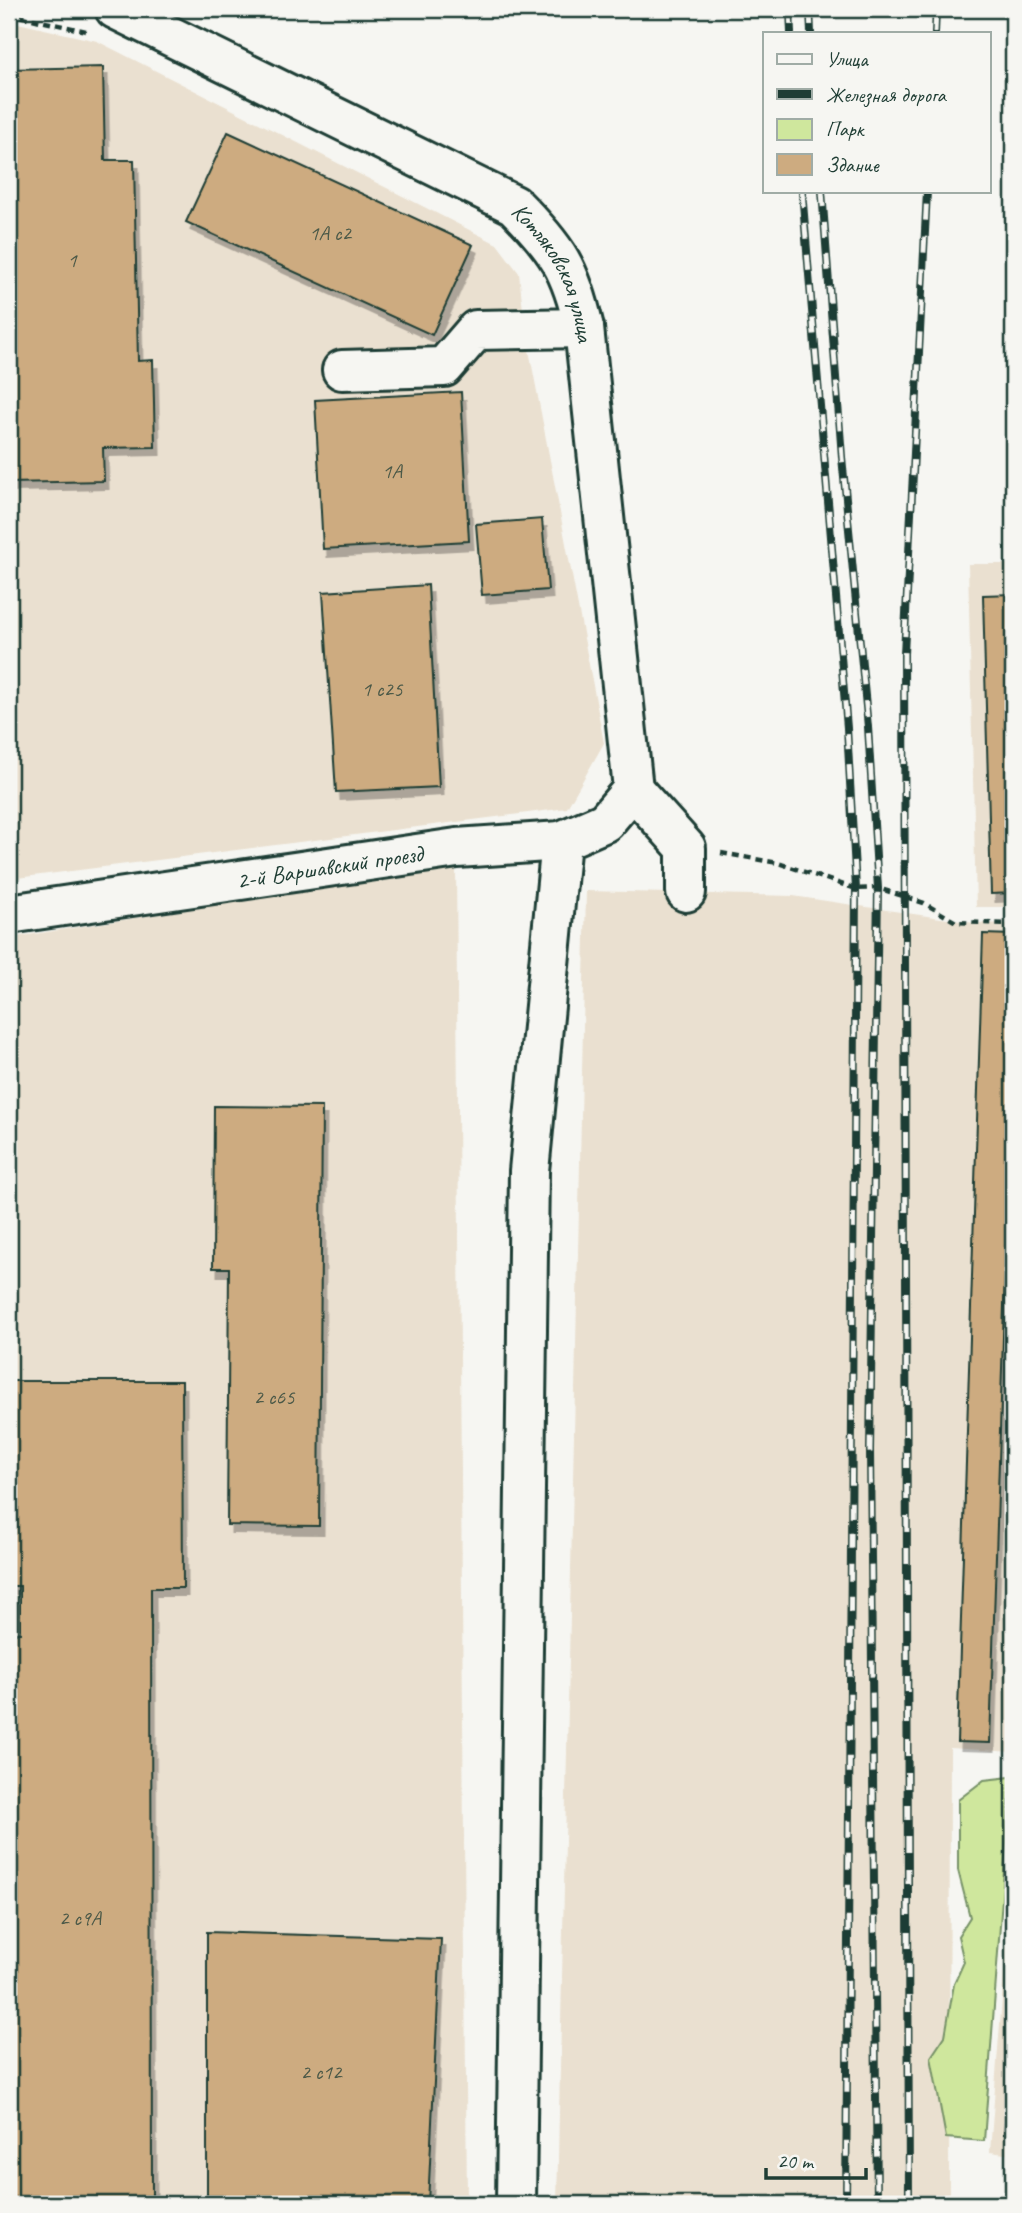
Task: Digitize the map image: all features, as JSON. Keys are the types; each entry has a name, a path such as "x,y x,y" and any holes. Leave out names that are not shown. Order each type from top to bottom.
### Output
{"street":[{"name":"Котляковская улица","path":"115,9 514,205 551,242 575,291 584,328 633,789"},
{"path":"342,370 444,367 477,330 584,328"},
{"path":"633,789 686,848 686,892"},
{"name":"2-й Варшавский проезд","path":"9,914 457,848 561,841 606,822 633,789"},
{"path":"516,2204 529,1171 561,841"}],"path":[{"path":"686,848 778,863 856,889 878,888 924,903 956,922 1013,924"}],"shaded area":[{"path":"9,21 97,41 497,244 519,273 525,329 604,743 567,808 9,879"},
{"path":"968,564 1013,564 1013,907 976,907"},
{"path":"456,867 467,2204 9,2204 9,938"},
{"path":"586,891 793,896 974,923 1013,924 1013,1752 950,1748 949,2204 557,2204"},
{"path":"1013,1856 1013,2155 990,2152"}],"green space":[{"path":"1011,1777 984,2141 946,2138 931,2057 945,2036 954,1984 964,1962 958,1936 970,1917 958,1870 958,1800 984,1780"}],"building":[{"path":"103,67 105,160 134,160 138,361 153,360 155,447 103,448 104,481 9,483 9,69"},
{"path":"228,132 473,245 432,335 186,222"},
{"path":"461,392 469,541 323,549 315,400"},
{"path":"542,519 548,590 482,595 476,524"},
{"path":"428,585 439,787 336,792 323,592"},
{"path":"1013,594 1013,893 991,894 983,595"},
{"path":"983,934 1013,935 1013,1025 990,1743 957,1742"},
{"path":"214,1106 322,1107 319,1526 227,1525 229,1268 213,1268"},
{"path":"9,1381 182,1381 183,1588 151,1588 152,2204 9,2204 9,1633 20,1633 20,1586 9,1586"},
{"path":"207,1932 441,1939 428,2204 207,2204"},
{"path":"1013,2026 1013,2135 1004,2134"}],"railway":[{"path":"790,9 791,32"},
{"path":"810,9 811,32"},
{"path":"935,32 936,9"},
{"path":"802,192 847,728 856,889 846,2204"},
{"path":"822,192 842,457 868,727 878,888 870,1450 877,2204"},
{"path":"909,2204 904,654 927,192"}]}
